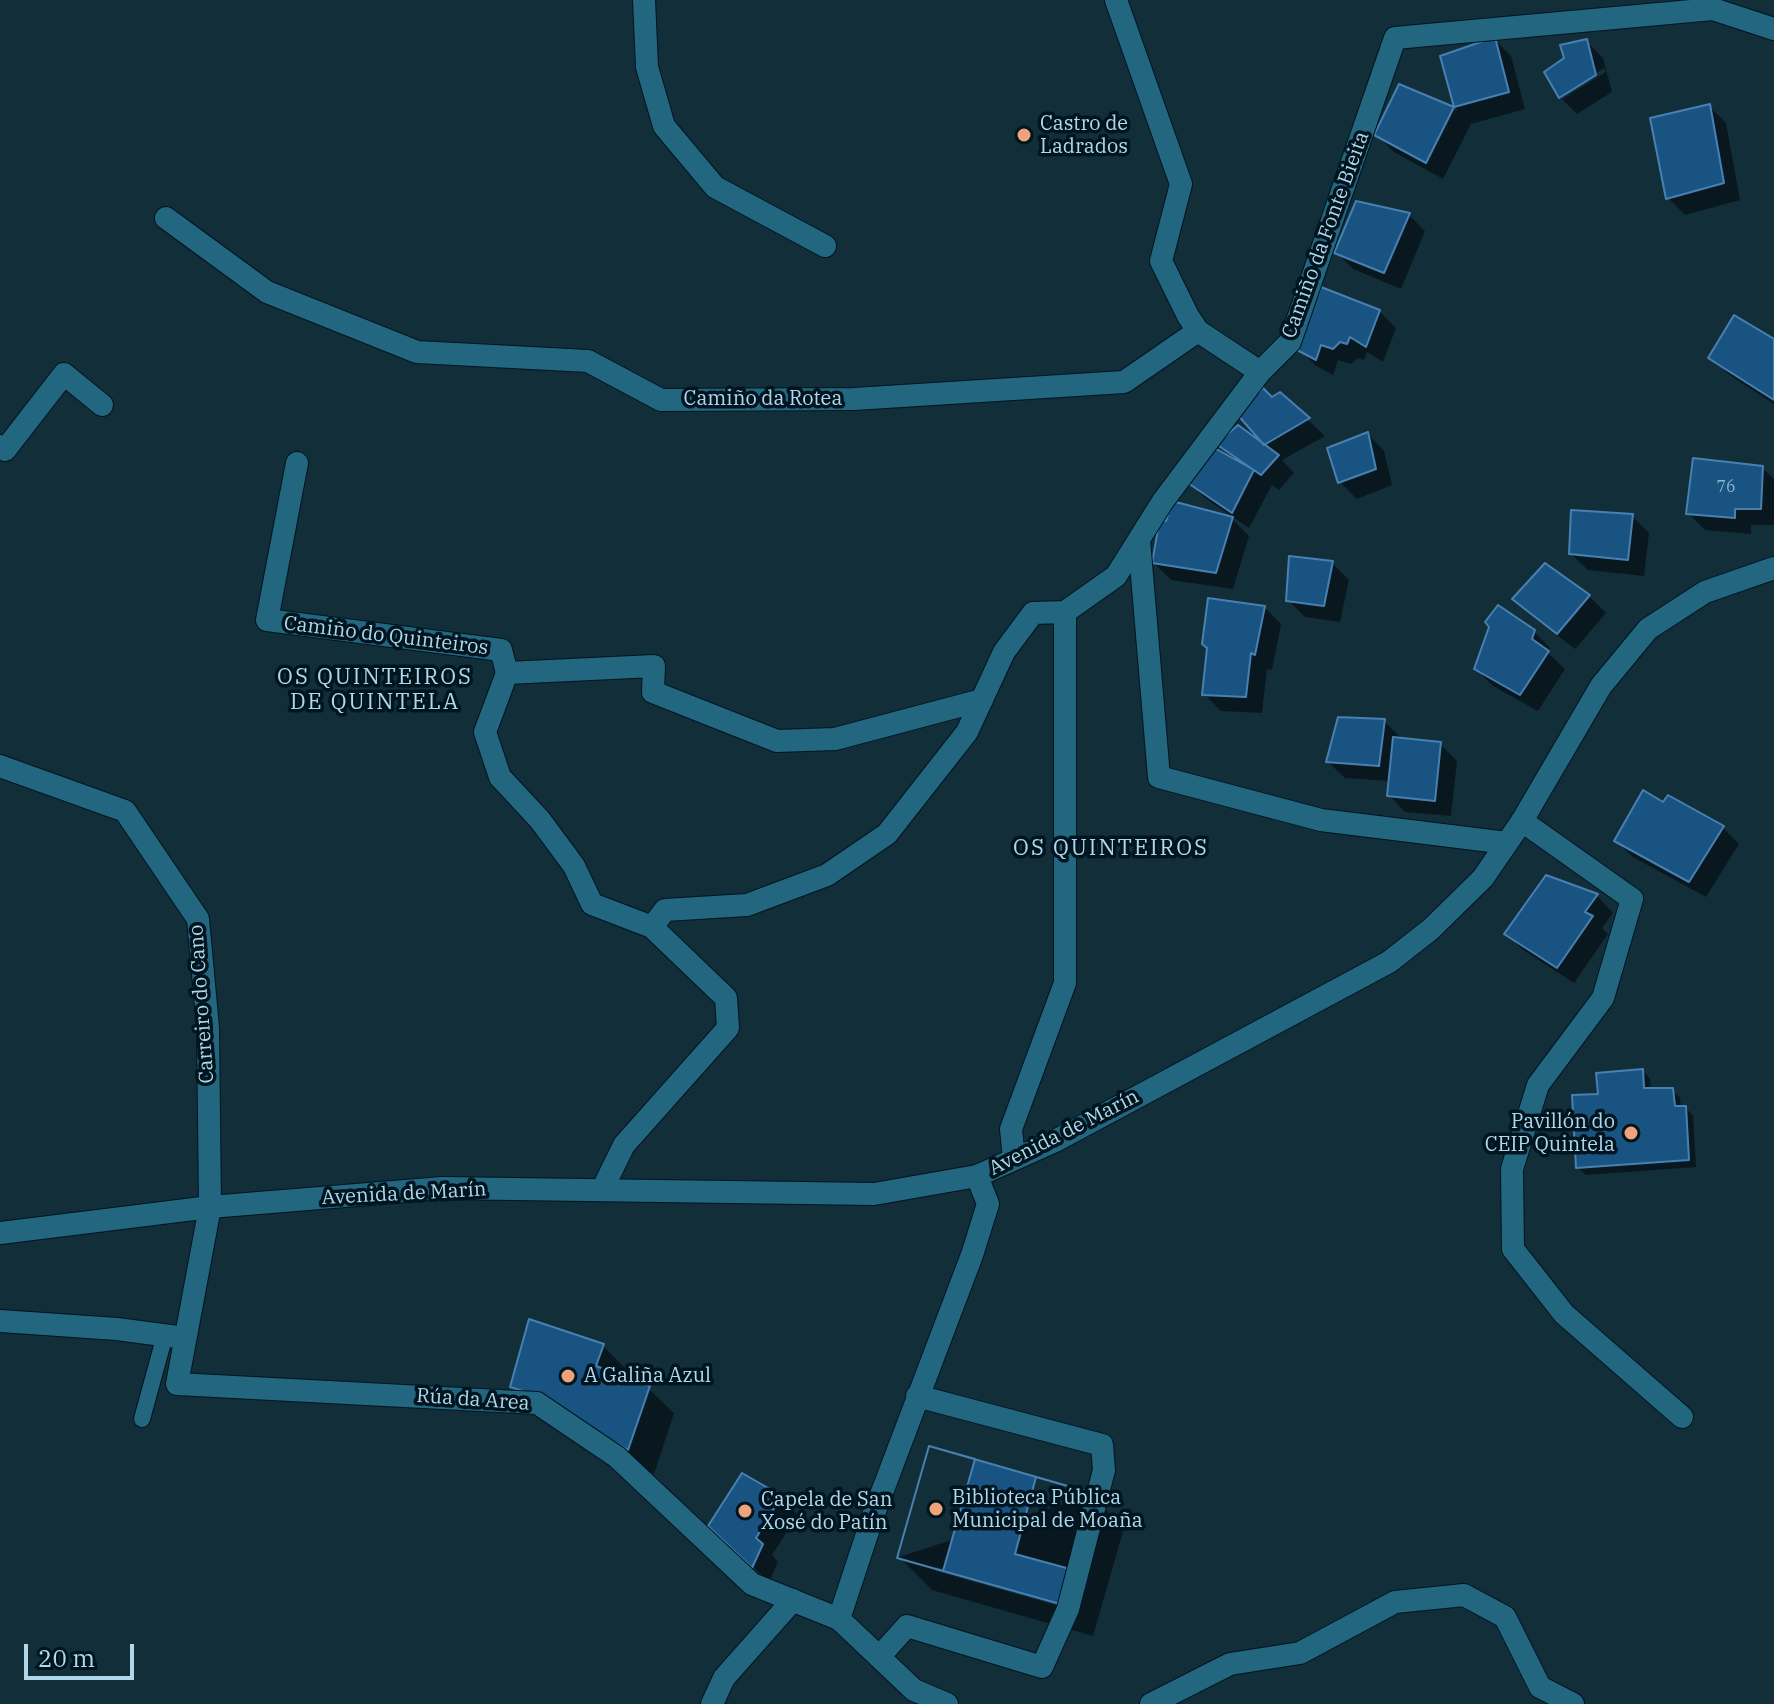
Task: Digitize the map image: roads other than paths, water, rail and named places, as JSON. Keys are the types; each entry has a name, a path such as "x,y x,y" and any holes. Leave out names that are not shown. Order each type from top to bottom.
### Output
{"street":[{"path":"644,0 647,67 664,126 715,187 825,246"},
{"path":"1116,0 1181,184 1161,261 1198,331 1260,372"},
{"name":"Camiño da Fonte Bieita","path":"1065,612 1116,576 1163,501 1260,372 1290,342 1395,38 1713,9 1774,29"},
{"name":"Camiño da Rotea","path":"166,218 267,292 417,352 588,361 661,400 854,399 1124,382 1198,331"},
{"path":"0,446 5,450 64,374 102,405"},
{"name":"Camiño do Quinteiros","path":"297,463 267,620 501,650 507,673 485,732 500,777 540,820 574,866 592,904 652,927"},
{"path":"1139,540 1159,777 1321,820 1507,843"},
{"name":"Avenida de Marín","path":"0,1233 210,1207 442,1188 874,1194 977,1176 1055,1141 1389,962 1431,929 1483,878 1522,821 1601,686 1648,629 1705,592 1774,568"},
{"path":"602,1190 624,1145 728,1028 726,998 652,927 665,910 747,905 827,875 887,834 967,732 1004,652 1033,613 1065,612 1065,983 1011,1129 1014,1159"},
{"path":"507,673 654,666 653,692 777,741 835,739 982,700"},
{"name":"Carreiro do Cano","path":"0,766 125,811 198,919 208,1028 210,1207"},
{"path":"1522,821 1632,899 1603,998 1538,1085 1512,1169 1513,1249 1564,1314 1682,1417"},
{"path":"947,1704 914,1690 839,1619 988,1204 977,1176"},
{"name":"Rúa da Area","path":"210,1207 175,1336 177,1384 537,1403 617,1457 752,1584 839,1619"},
{"path":"0,1321 175,1336"},
{"path":"879,1657 907,1626 1042,1667 1068,1609 1104,1470 1102,1445 917,1396"},
{"path":"1151,1704 1230,1664 1300,1653 1395,1602 1464,1595 1505,1617 1540,1687 1573,1704"},
{"path":"712,1704 724,1678 793,1600"}],"lane":[{"path":"142,1419 175,1336"}],"place":[{"name":"Castro de Ladrados","path":"1024,135"},
{"name":"Pavillón do CEIP Quintela","path":"1631,1133"},
{"name":"A Galiña Azul","path":"568,1376"},
{"name":"Biblioteca Pública Municipal de Moaña","path":"936,1509"},
{"name":"Capela de San Xosé do Patín","path":"745,1511"}],"district":[{"name":"OS QUINTEIROS DE QUINTELA","path":"375,690"},
{"name":"OS QUINTEIROS","path":"1111,849"}]}
